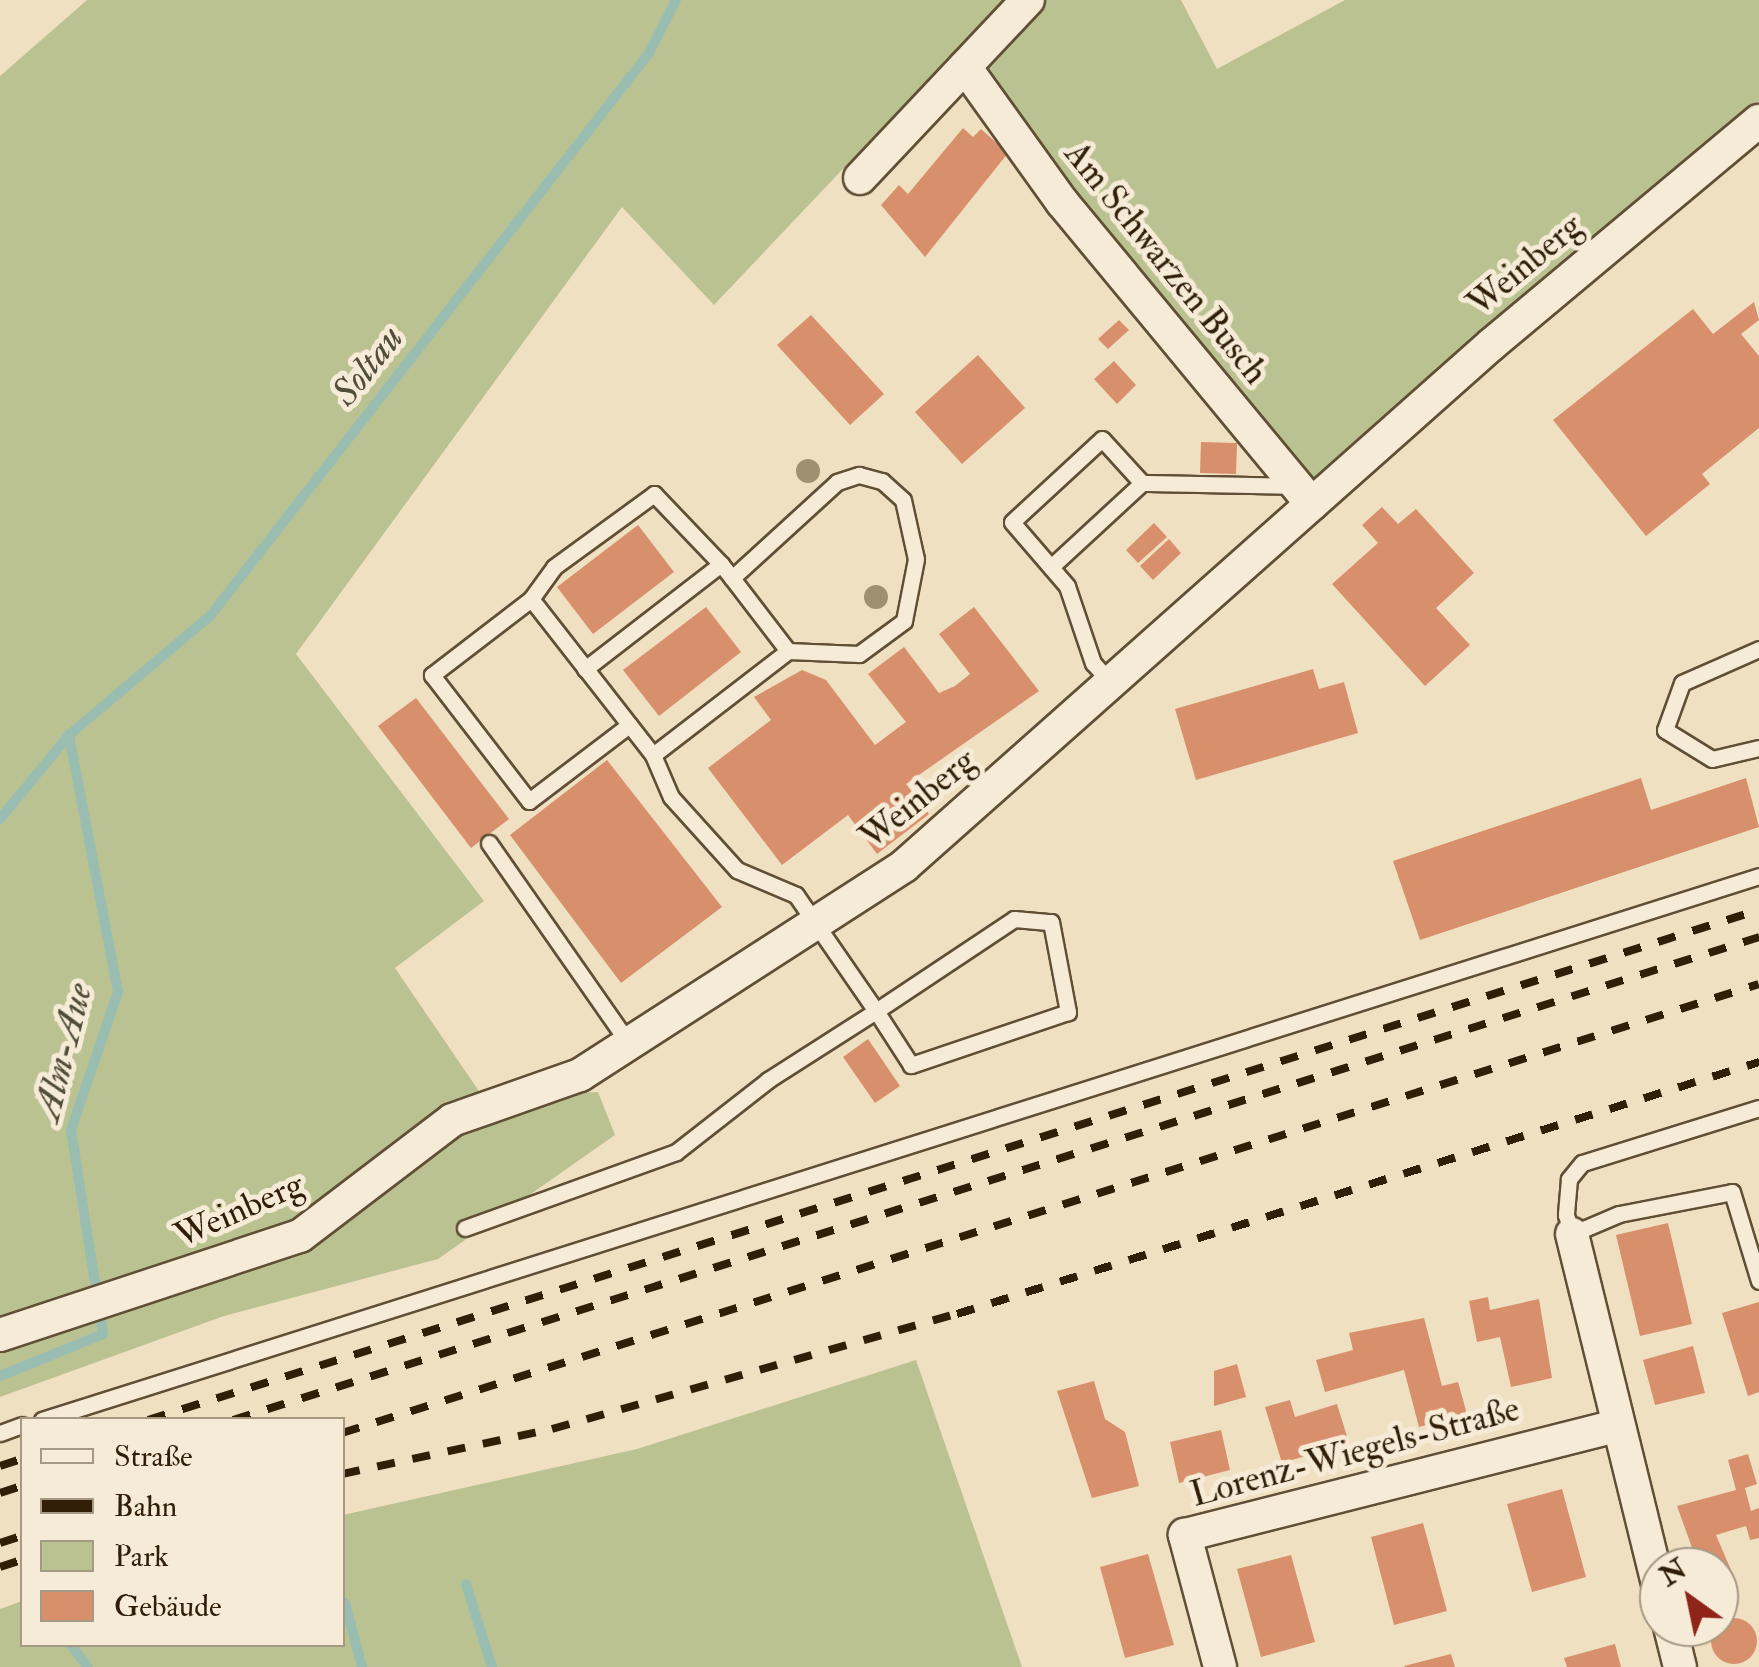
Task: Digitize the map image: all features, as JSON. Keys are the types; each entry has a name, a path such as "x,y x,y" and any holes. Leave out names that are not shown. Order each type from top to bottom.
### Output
{"street":[{"path":"860,178 1028,0"},
{"name":"Am Schwarzen Busch","path":"964,67 1303,495"},
{"name":"Weinberg","path":"0,1335 300,1236 452,1120 580,1075 936,842 1112,684 1303,495 1759,122"},
{"path":"1572,1234 1615,1426 1648,1547"},
{"name":"Lorenz-Wiegels-Straße","path":"1220,1667 1185,1534 1615,1426"}],"lane":[{"path":"1112,684 1093,663 1051,567 1012,522 1102,439 1142,482 1303,495"},
{"path":"653,755 788,650 859,654 904,620 916,558 903,500 870,478 838,482 732,578"},
{"path":"1051,567 1142,482"},
{"path":"629,725 529,801 432,675 532,599 554,568 654,494 721,564 788,650"},
{"path":"586,669 721,564"},
{"path":"466,1228 676,1152 876,1011 1014,919 1050,922 1068,1012 911,1065 876,1011 796,894 737,870 671,797 653,755 532,599"},
{"path":"1759,649 1682,683 1665,730 1712,759 1759,748"},
{"path":"490,842 629,1044"},
{"path":"51,1417 1759,876"},
{"path":"1759,1108 1582,1164 1569,1180 1572,1234 1619,1214 1732,1192 1759,1281"}],"green space":[{"path":"87,0 1181,0 1217,69 1345,0 1759,0 1759,101 1304,489 1053,205 949,57 714,305 622,207 296,654 484,901 395,968 483,1097 598,1092 615,1135 438,1259 224,1316 0,1397 0,76"},
{"path":"916,1360 1022,1667 0,1667 0,1609 20,1602 20,1647 345,1647 345,1515 637,1449"}],"building":[{"path":"963,128 973,137 981,129 1008,153 925,257 881,205 899,185 908,194"},
{"path":"1754,302 1759,320 1741,334 1759,356 1759,428 1702,474 1710,484 1646,536 1553,420 1693,309 1713,334"},
{"path":"811,315 884,394 850,425 777,345"},
{"path":"1119,320 1129,330 1108,349 1098,339"},
{"path":"978,355 1025,408 962,464 915,412"},
{"path":"1114,361 1136,385 1117,404 1094,379"},
{"path":"1201,442 1237,443 1236,474 1200,473"},
{"path":"1382,507 1398,524 1416,509 1474,573 1436,608 1470,645 1425,686 1332,584 1378,543 1362,525"},
{"path":"1154,523 1167,537 1138,563 1126,550"},
{"path":"638,525 674,572 593,634 557,587"},
{"path":"1169,539 1181,553 1153,580 1140,566"},
{"path":"706,607 741,652 659,716 623,670"},
{"path":"974,607 1039,691 906,784 929,814 877,854 848,815 782,865 708,768 771,720 754,697 802,670 826,680 875,745 906,722 868,674 904,647 939,693 955,686 970,674 939,634"},
{"path":"1313,669 1319,689 1344,682 1358,733 1196,780 1175,709"},
{"path":"416,698 509,819 471,848 378,726"},
{"path":"607,760 722,907 621,983 510,835"},
{"path":"1641,778 1651,810 1746,778 1759,827 1420,940 1393,861"},
{"path":"868,1039 900,1086 875,1103 843,1057"},
{"path":"1668,1223 1692,1324 1640,1336 1616,1235"},
{"path":"1488,1297 1490,1310 1539,1299 1552,1378 1511,1387 1500,1337 1477,1342 1469,1301"},
{"path":"1759,1302 1759,1392 1748,1396 1722,1313"},
{"path":"1424,1318 1442,1386 1458,1382 1467,1414 1419,1427 1404,1370 1325,1392 1316,1360 1353,1350 1349,1333"},
{"path":"1693,1346 1705,1393 1655,1405 1643,1360"},
{"path":"1237,1364 1246,1397 1214,1406 1214,1371"},
{"path":"1094,1381 1105,1419 1125,1432 1139,1486 1092,1498 1057,1391"},
{"path":"1290,1400 1295,1417 1337,1404 1349,1443 1282,1463 1265,1407"},
{"path":"1221,1430 1230,1470 1179,1483 1170,1442"},
{"path":"1748,1454 1757,1484 1745,1488 1751,1511 1759,1508 1759,1538 1750,1540 1746,1526 1716,1535 1721,1547 1692,1547 1677,1506 1736,1490 1728,1460"},
{"path":"1562,1489 1586,1577 1532,1592 1507,1504"},
{"path":"1423,1523 1447,1611 1394,1625 1371,1537"},
{"path":"1148,1554 1174,1645 1125,1658 1100,1567"},
{"path":"1291,1555 1315,1642 1261,1657 1237,1569"},
{"path":"1739,1619 1755,1632 1755,1650 1743,1662 1725,1662 1713,1650 1712,1647 1739,1647"},
{"path":"1615,1644 1621,1667 1567,1667 1564,1658"},
{"path":"1451,1654 1455,1667 1404,1666"}],"waterway":[{"name":"Soltau","path":"0,819 69,735 210,616 649,53 676,0"},
{"name":"Alm-Aue","path":"0,1376 103,1334 71,1130 118,992 69,735"},
{"path":"466,1584 492,1667"},
{"path":"345,1603 362,1667"},
{"name":"Alm-Aue","path":"72,1647 88,1667"}],"railway":[{"path":"157,1417 1759,910"},
{"path":"242,1417 1759,937"},
{"path":"345,1432 1759,984"},
{"path":"345,1473 552,1429 957,1314 1759,1062"},
{"path":"0,1466 20,1460"},
{"path":"0,1493 20,1487"},
{"path":"0,1543 20,1537"},
{"path":"0,1567 20,1561"}]}
